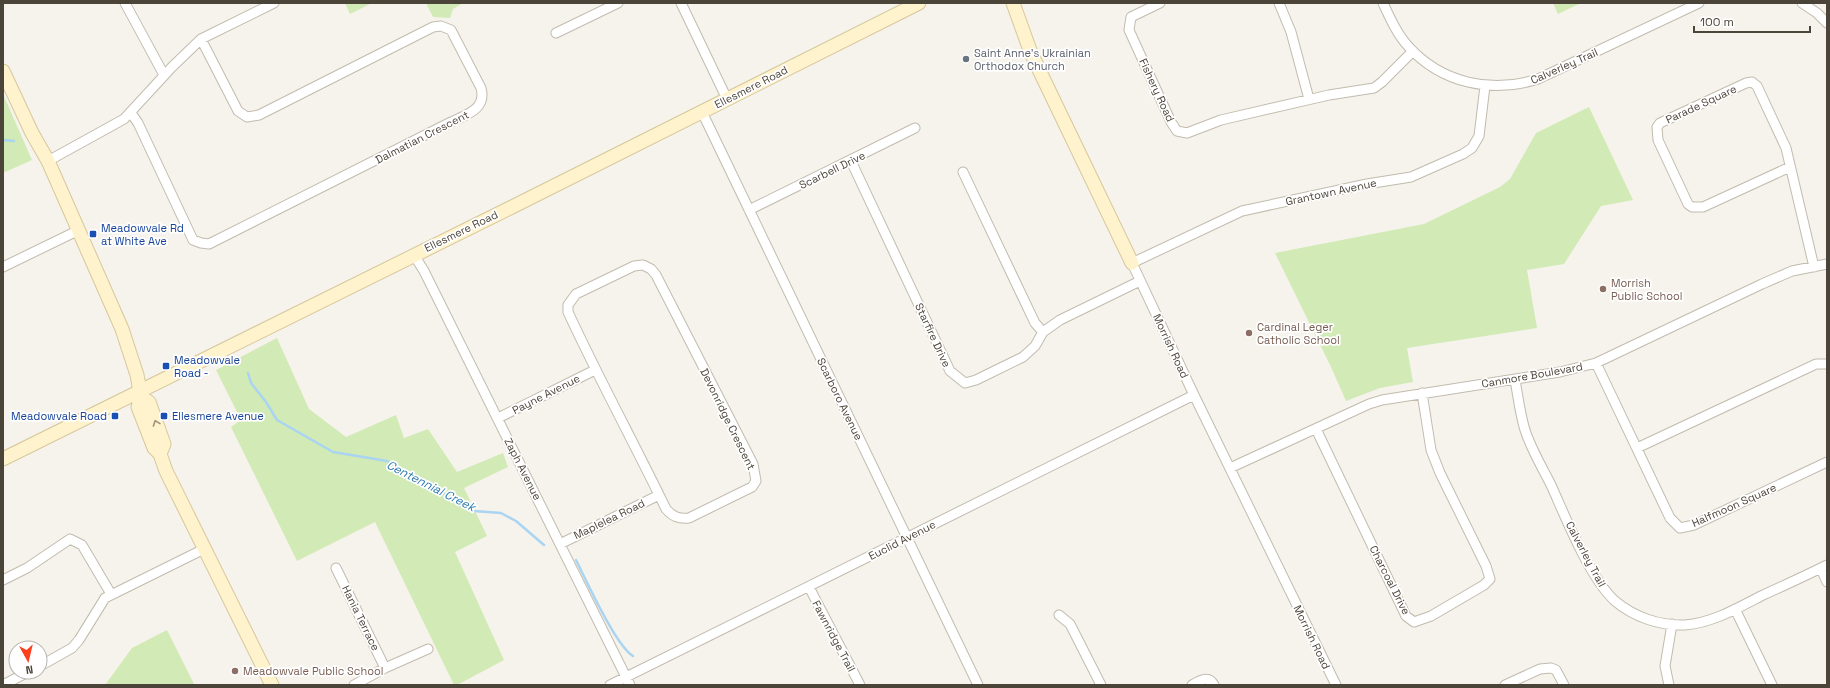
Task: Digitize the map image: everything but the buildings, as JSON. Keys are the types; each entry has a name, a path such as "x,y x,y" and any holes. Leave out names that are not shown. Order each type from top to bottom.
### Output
{"main road":[{"name":"Ellesmere Road","path":"3,459 140,394 414,255 919,3"},
{"name":"Morrish Road","path":"1013,3 1031,53 1132,263"},
{"path":"3,70 48,161 122,329 137,375 140,394 138,407 154,448 160,454 166,471 272,685"}],"street":[{"path":"125,3 164,75"},
{"path":"48,161 124,120 132,113 164,75 201,39 274,3"},
{"path":"556,33 618,3"},
{"path":"682,3 727,99"},
{"name":"Fishery Road","path":"1160,3 1131,18 1130,30 1171,122 1177,131 1187,133 1221,120 1309,99 1374,88 1413,51"},
{"path":"1279,3 1291,32 1309,99"},
{"name":"Calverley Trail","path":"1383,3 1402,38 1413,51 1426,62 1456,79 1485,86 1510,86 1538,79 1699,3"},
{"path":"1802,3 1827,22"},
{"name":"Dalmatian Crescent","path":"132,113 193,240 209,244 476,109 482,102 483,96 481,88 451,30 446,27 438,26 258,115 247,117 238,111 201,39"},
{"name":"Parade Square","path":"1790,167 1703,207 1692,207 1688,204 1658,140 1657,126 1660,123 1746,83 1752,82 1757,86 1782,139 1790,167 1814,266"},
{"name":"Grantown Avenue","path":"1132,263 1242,211 1367,184 1411,177 1463,154 1472,148 1479,136 1485,86"},
{"name":"Scarboro Avenue","path":"702,112 978,685"},
{"name":"Scarbell Drive","path":"749,210 915,128"},
{"name":"Starfire Drive","path":"850,161 950,371 965,383 976,380 1023,357 1035,346 1044,332 1060,320 1140,281"},
{"path":"963,172 1035,323 1044,332"},
{"path":"3,267 79,230"},
{"name":"Zaph Avenue","path":"414,255 424,271 498,418 628,681"},
{"name":"Morrish Road","path":"1132,263 1259,530 1336,685"},
{"name":"Canmore Boulevard","path":"1230,468 1369,404 1422,393 1515,380 1572,370 1596,363 1792,271 1827,264"},
{"name":"Devonridge Crescent","path":"643,265 651,269 656,275 753,464 756,481 752,487 689,518 682,519 670,514 659,495 617,409 595,370 568,312 568,305 571,299 576,294 634,266 643,265"},
{"name":"Halfmoon Square","path":"1596,363 1638,448 1670,518 1680,528 1694,525 1827,462"},
{"path":"1638,448 1816,364 1827,364"},
{"name":"Payne Avenue","path":"498,418 595,370"},
{"name":"Calverley Trail","path":"1515,380 1526,432 1593,572 1610,596 1630,612 1656,622 1672,624 1698,623 1735,609 1824,567"},
{"name":"Charcoal Drive","path":"1316,429 1406,616 1414,622 1431,616 1484,585 1490,579 1486,566 1440,472 1431,450 1422,393"},
{"name":"Euclid Avenue","path":"610,685 628,681 809,587 1194,395"},
{"name":"Maplelea Road","path":"560,544 659,495"},
{"path":"3,580 27,568 70,540 82,545 111,594"},
{"path":"48,662 72,648 80,640 105,598 204,549"},
{"path":"1824,567 1827,582"},
{"name":"Hania Terrace","path":"336,568 385,668"},
{"name":"Fawnridge Trail","path":"809,587 860,685"},
{"path":"1735,609 1772,685"},
{"path":"1059,615 1070,624 1101,685"},
{"path":"1669,685 1665,668 1672,624"},
{"path":"354,685 385,668 428,648"},
{"path":"1505,685 1545,668 1556,670 1564,685"},
{"path":"1192,685 1203,679 1208,679 1213,682 1214,685"}],"green space":[{"path":"345,3 372,3 350,14"},
{"path":"426,3 463,3 453,9 450,18 433,17"},
{"path":"1553,3 1581,3 1558,14"},
{"path":"3,94 32,160 3,173"},
{"path":"1589,107 1633,200 1601,206 1564,264 1527,270 1537,328 1407,348 1413,382 1380,388 1346,401 1275,253 1424,224 1500,187 1510,179 1536,133"},
{"path":"277,338 309,409 346,437 396,415 404,438 428,429 457,472 503,453 508,467 464,488 487,536 455,552 504,660 457,685 454,685 375,522 297,561 231,427 241,420 216,370"},
{"path":"167,630 194,684 105,685 132,648"}],"waterway":[{"path":"3,140 14,141"},
{"name":"Centennial Creek","path":"248,373 251,383 266,402 277,420 333,452 387,461 474,511 501,513 516,521 544,545"},
{"name":"Centennial Creek","path":"576,560 610,627 618,640 633,656"}],"place":[{"name":"Saint Anne’s Ukrainian Orthodox Church","path":"966,59"},
{"name":"Meadowvale Rd at White Ave","path":"93,234"},
{"name":"Morrish Public School","path":"1603,289"},
{"name":"Cardinal Leger Catholic School","path":"1249,333"},
{"name":"Meadowvale Road -","path":"166,366"},
{"name":"Meadowvale Road","path":"115,416"},
{"name":"Ellesmere Avenue","path":"164,416"},
{"name":"Meadowvale Public School","path":"235,671"}]}
